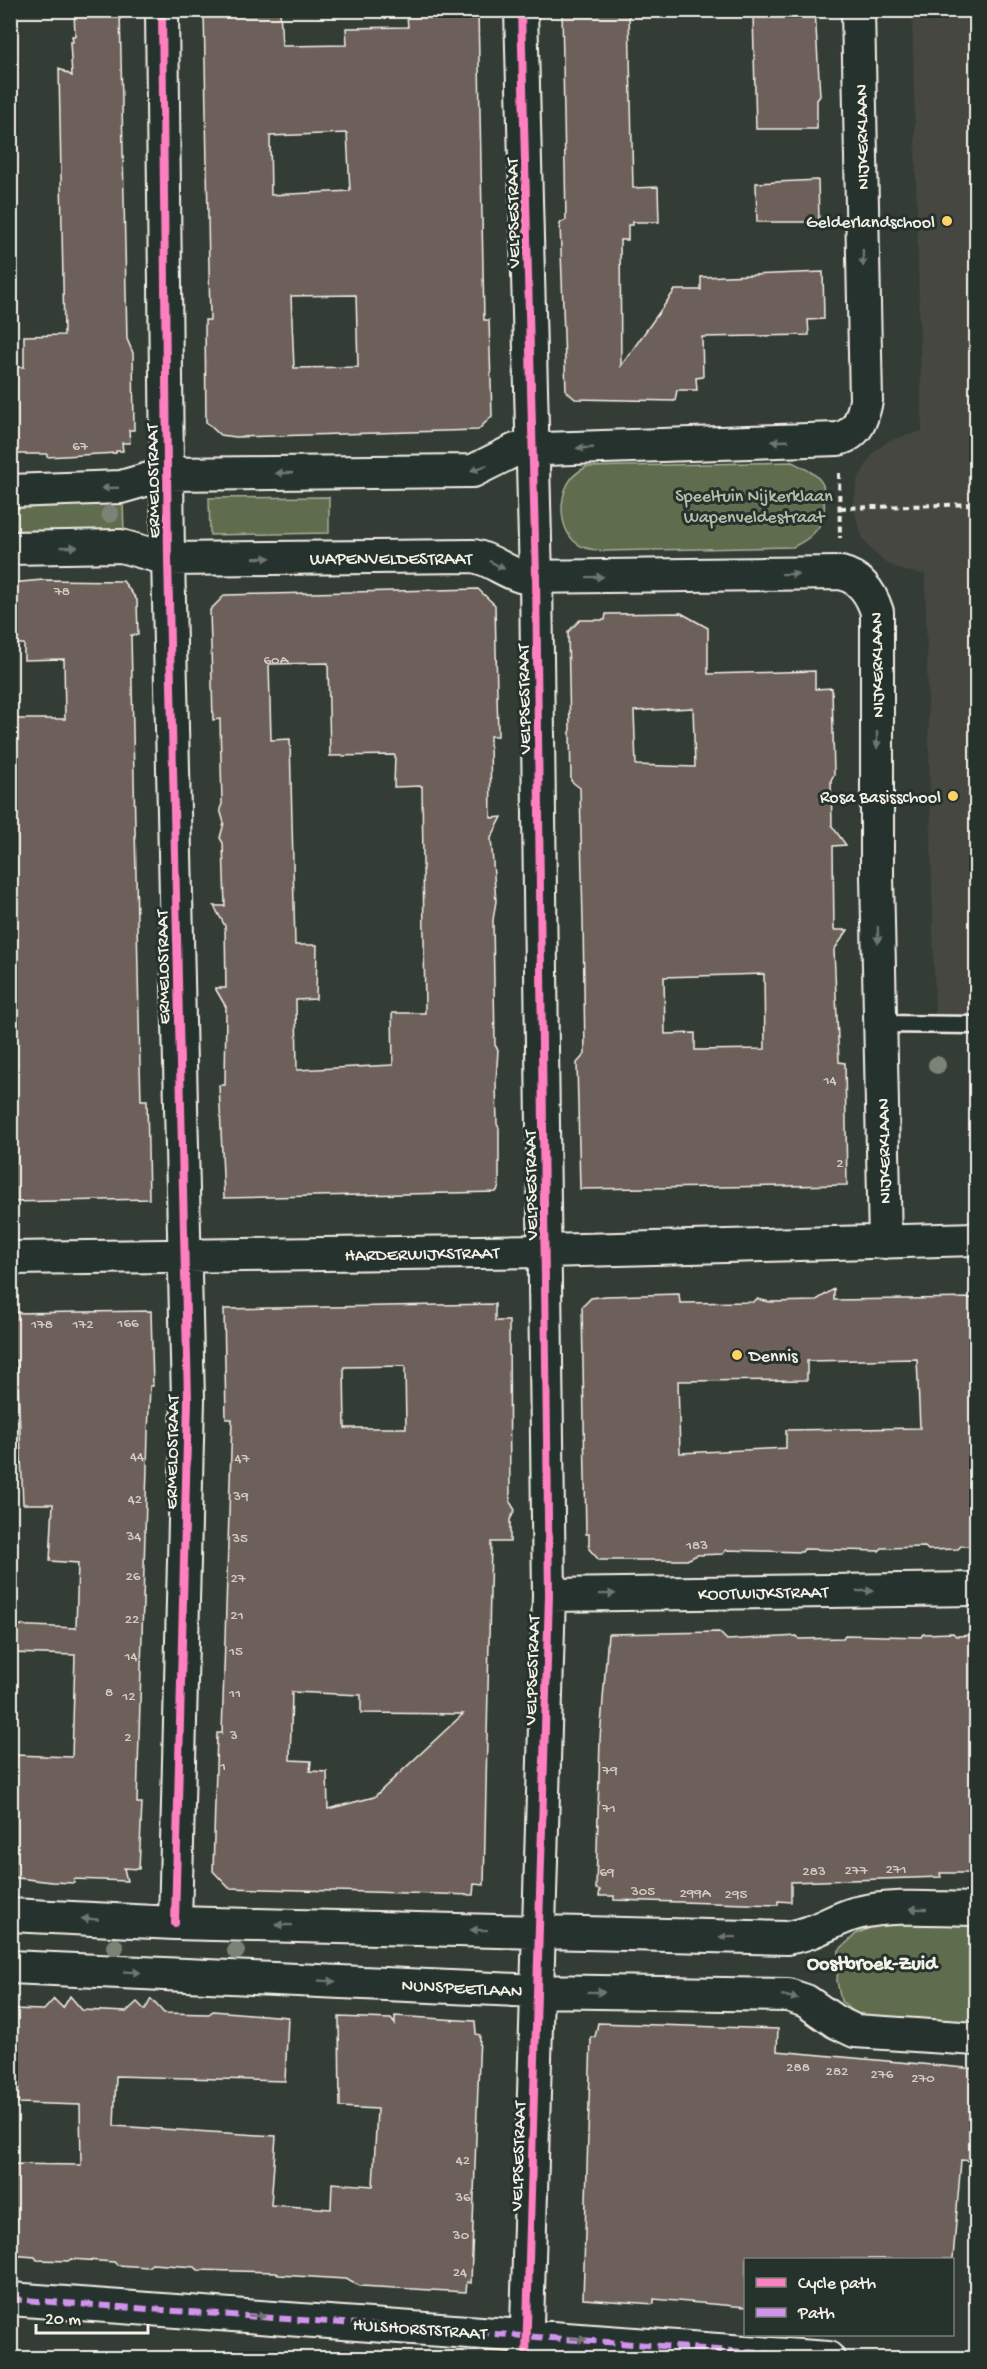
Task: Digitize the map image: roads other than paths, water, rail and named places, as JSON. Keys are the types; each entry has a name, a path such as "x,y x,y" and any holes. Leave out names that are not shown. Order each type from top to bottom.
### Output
{"street":[{"name":"ERMELOSTRAAT","path":"162,10 166,474 188,1400 176,1923"},
{"name":"VELPSESTRAAT","path":"521,10 536,578 549,1595 526,2347"},
{"name":"NIJKERKLAAN","path":"533,449 838,439 849,436 856,428 863,417 866,401 858,10"},
{"path":"10,491 121,487 166,474 473,471 515,450 533,449"},
{"name":"WAPENVELDESTRAAT","path":"10,548 121,546 168,559 474,556 501,565 514,575 536,578 841,573"},
{"name":"NIJKERKLAAN","path":"841,573 852,576 864,586 873,598 877,612 880,1024 885,1242"},
{"name":"HARDERWIJKSTRAAT","path":"10,1258 546,1251 976,1239"},
{"name":"KOOTWIJKSTRAAT","path":"549,1595 976,1589"},
{"path":"10,1915 176,1923 787,1938 809,1935 854,1914 878,1909 976,1909"},
{"name":"NUNSPEETLAAN","path":"10,1966 537,1991 788,1995 806,2001 836,2022 855,2031 976,2039"},
{"name":"HULSHORSTSTRAAT","path":"10,2300 526,2347 828,2358"}],"lane":[{"path":"880,1024 976,1025"}],"place":[{"name":"Gelderlandschool","path":"947,221"},
{"name":"Rosa Basisschool","path":"953,796"},
{"name":"Dennis","path":"737,1355"}],"district":[{"name":"Oostbroek-Zuid","path":"872,1962"}],"park label":[{"name":"Speeltuin Nijkerklaan Wapenveldestraat","path":"754,505"}]}
